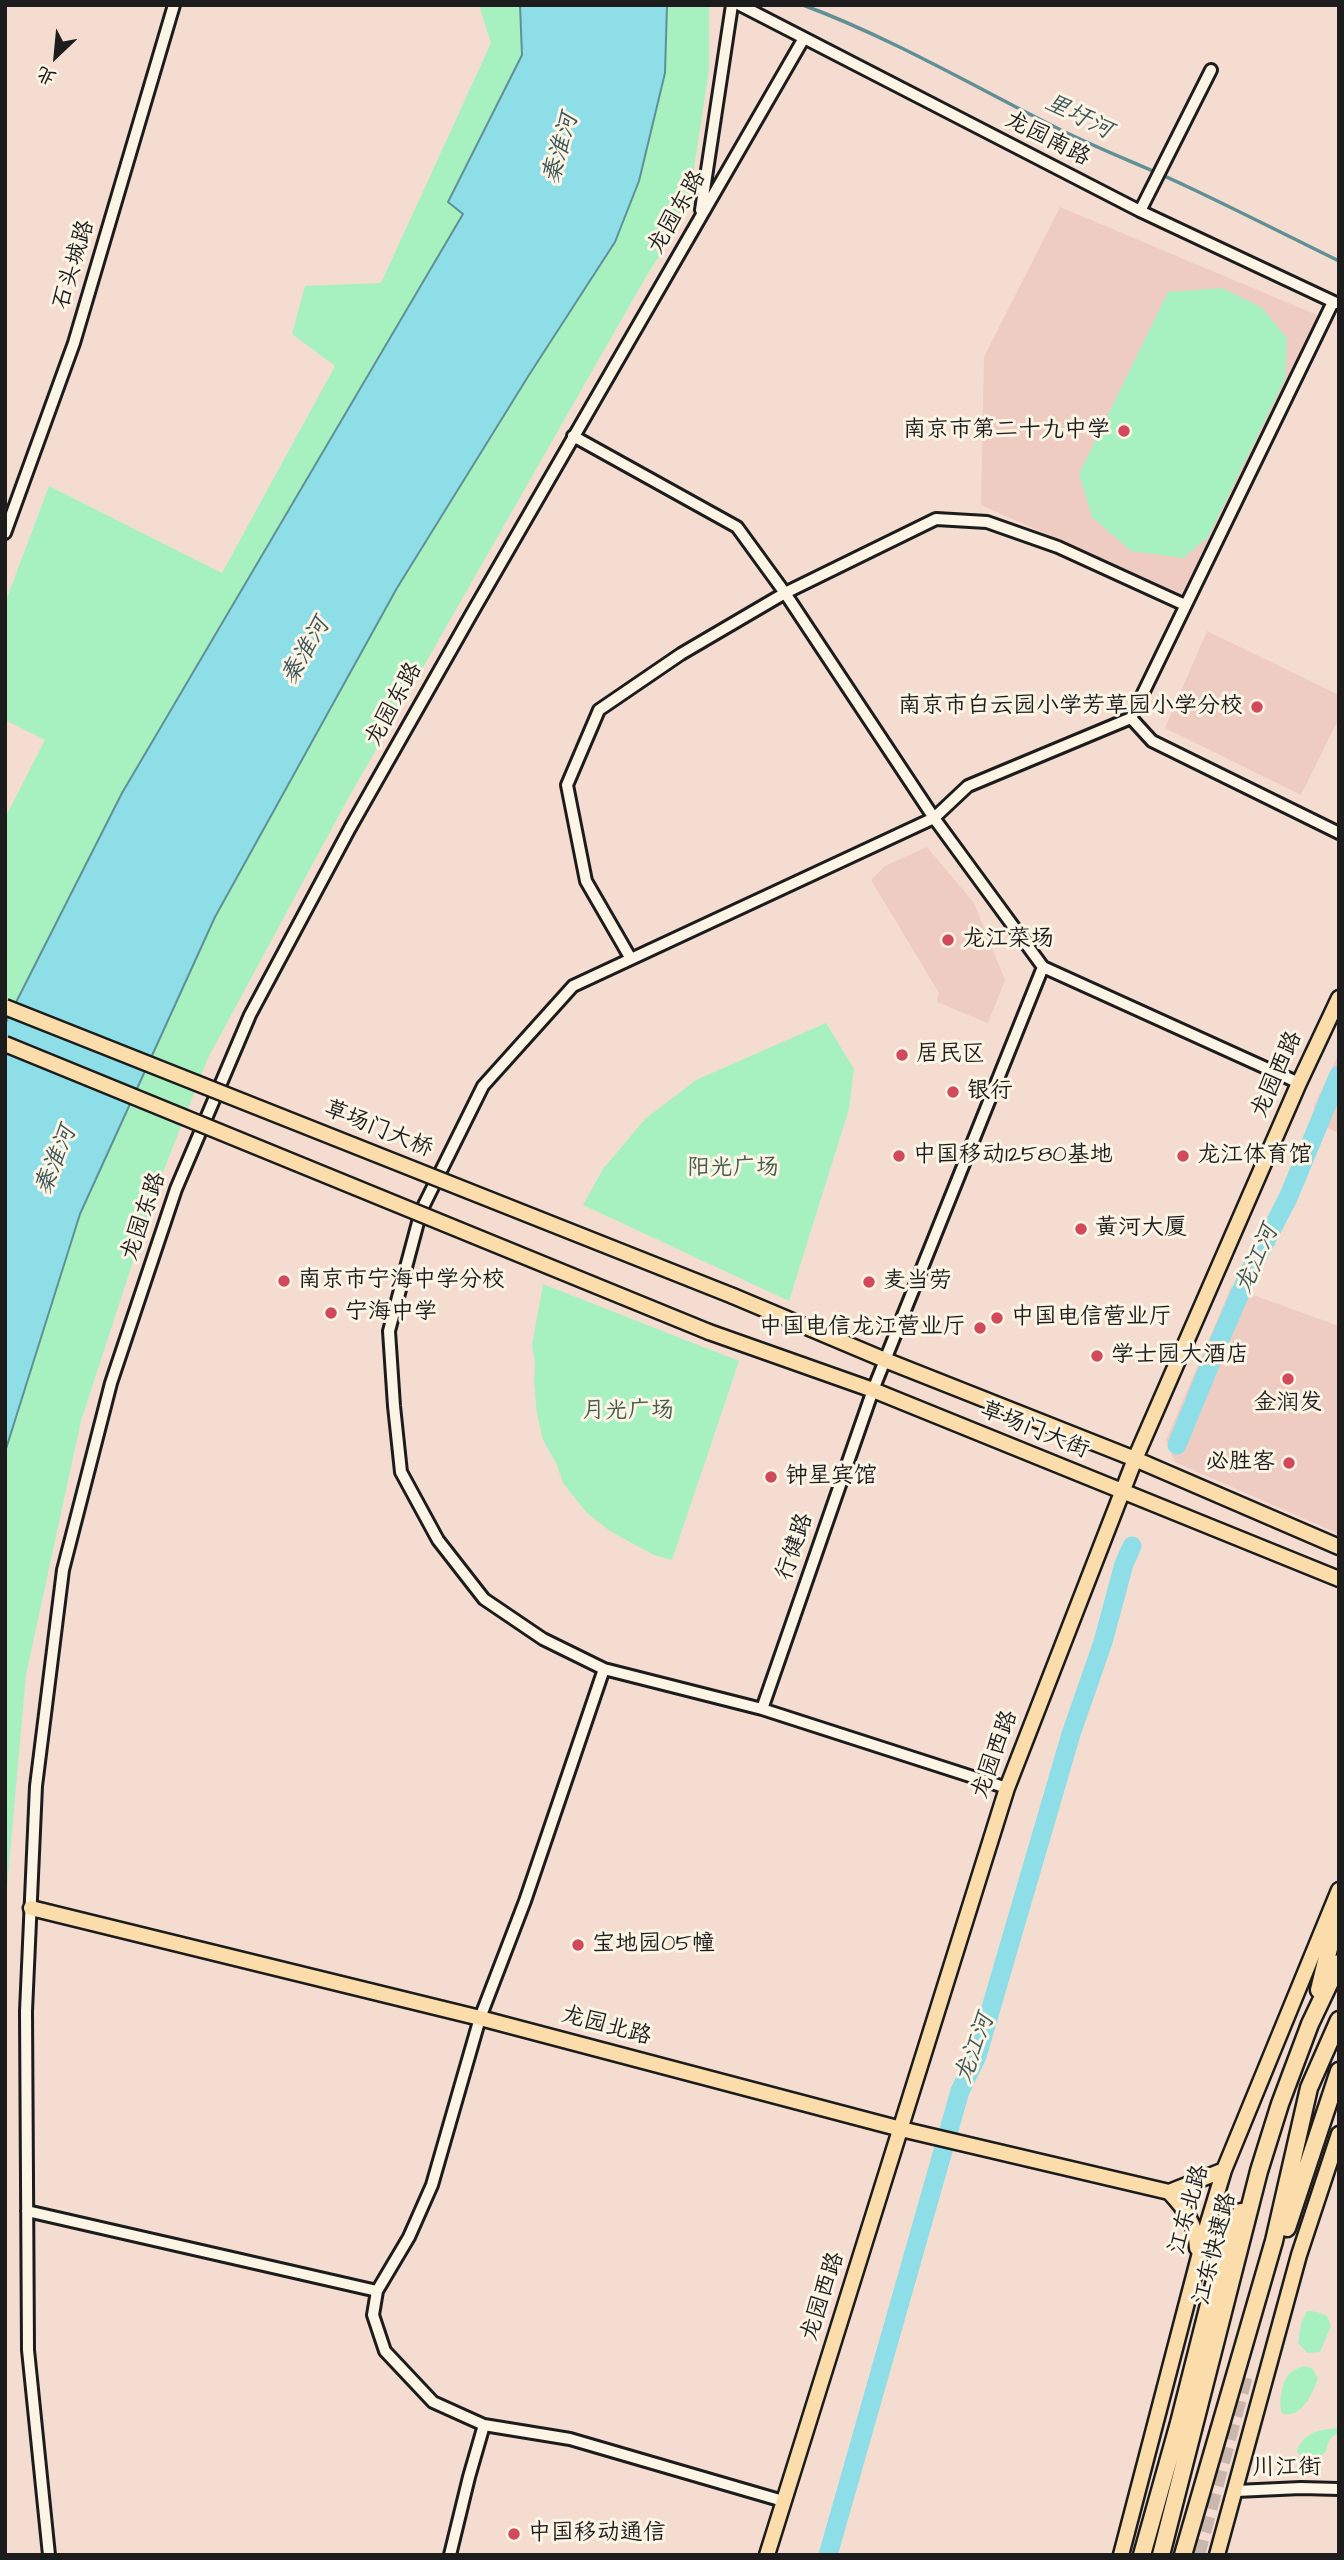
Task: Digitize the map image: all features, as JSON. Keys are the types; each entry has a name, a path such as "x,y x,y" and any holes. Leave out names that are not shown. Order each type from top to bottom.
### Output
{"highway":[{"path":"1310,2024 1339,1907"},
{"name":"江东快速路","path":"1161,2555 1259,2171 1280,2104 1310,2024 1339,1963"},
{"path":"1183,2555 1274,2241 1309,2088 1339,2020"},
{"path":"1246,2372 1289,2220 1339,2071"},
{"path":"1321,2129 1339,2084"},
{"path":"1142,2555 1222,2253 1259,2171"}],"main road":[{"name":"龙园西路","path":"767,2555 1007,1788 1135,1459 1298,1083 1339,998"},
{"name":"草场门大桥","path":"5,1007 733,1296"},
{"name":"草场门大街","path":"5,1044 709,1332 873,1390 1339,1578"},
{"name":"草场门大街","path":"733,1296 885,1360 1135,1459 1339,1547"},
{"name":"江东北路","path":"1121,2555 1224,2170 1339,1890"},
{"name":"龙园北路","path":"31,1908 480,2018 901,2129 1169,2192"},
{"path":"1217,2555 1298,2255 1339,2133"},
{"path":"1197,2268 1196,2233 1186,2210 1169,2192 1224,2170"}],"street":[{"name":"石头城路","path":"5,533 74,343 174,5"},
{"path":"699,218 732,5"},
{"name":"龙园南路","path":"740,5 1140,211 1336,303"},
{"name":"龙园东路","path":"48,2555 28,2350 26,2011 36,1786 63,1570 111,1383 176,1189 250,1015 357,816 804,38"},
{"path":"1140,211 1211,70"},
{"path":"1007,1788 762,1709 604,1669 543,1639 484,1599 438,1540 401,1472 389,1331 421,1211 483,1086 573,986 933,818 968,786 1131,718 1336,303"},
{"path":"573,436 737,527 785,593 933,818 1043,967 1298,1083"},
{"path":"631,959 586,881 566,785 599,710 681,654 785,593 936,519 987,522 1058,547 1185,605"},
{"path":"1131,718 1152,741 1339,833"},
{"name":"行健路","path":"762,1709 873,1390 1043,967"},
{"path":"604,1669 525,1901 480,2018 432,2185 409,2237 377,2291 373,2315 385,2351 433,2402 484,2425 570,2439 782,2501"},
{"path":"27,2211 377,2291"},
{"path":"450,2555 484,2425"},
{"name":"川江街","path":"1236,2491 1301,2487 1339,2489"}],"shaded area":[{"name":"南京市第二十九中学","path":"1060,207 1324,318 1182,595 981,505 984,357"},
{"name":"南京市白云园小学芳草园小学分校","path":"1207,631 1339,695 1339,718 1301,795 1165,728"},
{"name":"龙江菜场","path":"927,847 974,903 1005,980 988,1023 937,1002 939,993 871,880 885,866"},
{"path":"1339,1053 1339,1133 1314,1122 1314,1106"},
{"path":"1231,1287 1339,1326 1339,1534 1175,1462 1166,1440"}],"green space":[{"path":"479,5 709,5 709,70 691,188 672,237 647,275 345,804 208,1058 158,1185 81,1421 26,1675 5,1910 5,818 45,740 5,720 5,603 49,486 222,573 335,366 292,334 305,286 381,283 491,43"},
{"path":"1222,288 1261,307 1287,338 1285,379 1208,537 1183,558 1131,551 1092,517 1079,474 1168,292"},
{"name":"阳光广场","path":"826,1023 854,1069 849,1109 789,1301 583,1205 603,1169 645,1119 696,1080"},
{"name":"月光广场","path":"543,1284 739,1361 672,1560 654,1555 610,1531 587,1513 563,1483 543,1440 537,1414 532,1345"},
{"path":"1307,2311 1327,2316 1331,2326 1320,2352 1307,2353 1298,2343 1301,2324"},
{"path":"1304,2366 1312,2368 1318,2378 1313,2391 1295,2413 1282,2413 1284,2382 1296,2369"},
{"path":"1337,2428 1339,2431 1329,2440 1325,2453 1312,2457 1298,2454 1300,2444 1308,2436 1318,2431"}],"water":[{"name":"秦淮河","path":"520,5 667,5 665,73 639,181 615,242 397,588 215,917 80,1214 5,1452 5,1024 122,793 463,214 448,202 522,55"}],"waterway":[{"name":"里圩河","path":"803,5 898,46 1068,133 1186,186 1339,261"},
{"name":"龙江河","path":"1177,1445 1249,1273 1288,1198 1339,1075"},
{"name":"龙江河","path":"828,2555 960,2091 977,2056 1071,1734 1132,1546"}],"tunnel":[{"path":"1197,2555 1246,2372"}],"place":[{"name":"南京市第二十九中学","path":"1124,431"},
{"name":"南京市白云园小学芳草园小学分校","path":"1257,707"},
{"name":"龙江菜场","path":"948,940"},
{"name":"居民区","path":"902,1055"},
{"name":"银行","path":"953,1092"},
{"name":"中国移动12580基地","path":"899,1156"},
{"name":"龙江体育馆","path":"1183,1156"},
{"name":"黄河大厦","path":"1081,1229"},
{"name":"南京市宁海中学分校","path":"284,1281"},
{"name":"麦当劳","path":"869,1282"},
{"name":"宁海中学","path":"331,1313"},
{"name":"中国电信营业厅","path":"997,1318"},
{"name":"中国电信龙江营业厅","path":"980,1328"},
{"name":"学士园大酒店","path":"1097,1356"},
{"name":"金润发","path":"1288,1379"},
{"name":"必胜客","path":"1289,1463"},
{"name":"钟星宾馆","path":"771,1477"},
{"name":"宝地园05幢","path":"578,1945"},
{"name":"中国移动通信","path":"514,2534"}]}
